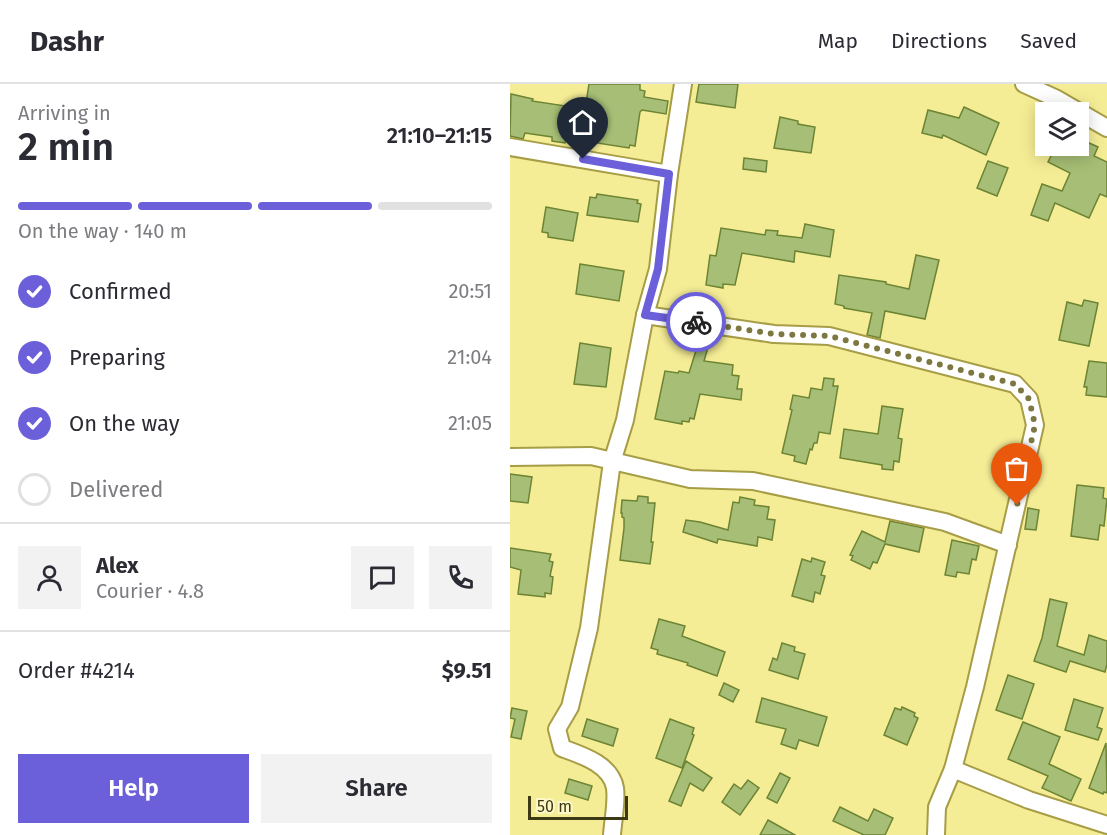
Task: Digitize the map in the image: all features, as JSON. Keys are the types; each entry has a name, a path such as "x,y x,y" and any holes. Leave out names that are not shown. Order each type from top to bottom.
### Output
{"street":[{"path":"612,835 615,787 603,767 580,754 562,748 557,729 570,707 589,628 612,462 624,420 645,315 658,269 669,174 683,84"},
{"path":"1024,84 1055,98 1107,128"},
{"path":"510,147 669,174"},
{"path":"645,315 774,334 829,336 1015,384 1029,399 1035,425 975,687 953,769 937,807 936,835"},
{"path":"510,457 591,456 690,479 753,480 945,522 1008,545"},
{"path":"953,769 1029,800 1107,825"}],"building":[{"path":"589,84 640,84 640,90 645,91 644,97 668,101 666,114 642,110 635,146 630,145 629,148 566,138 565,143 552,141 552,137 525,133 523,139 510,136 511,94 533,99 532,101 585,109"},
{"path":"699,84 738,84 735,108 696,102"},
{"path":"964,107 999,123 986,155 943,135 942,138 922,133 928,110 959,118"},
{"path":"780,117 815,127 811,153 774,148"},
{"path":"1089,143 1098,147 1094,156 1107,162 1107,197 1100,194 1089,218 1055,203 1048,221 1031,215 1042,184 1062,191 1070,173 1048,162 1051,156 1089,156"},
{"path":"744,158 767,161 766,172 743,169"},
{"path":"988,161 1008,168 997,196 977,188"},
{"path":"597,194 638,200 637,203 641,204 638,222 587,215 590,197 596,198"},
{"path":"546,207 578,213 573,241 548,237 548,233 542,232"},
{"path":"805,224 834,230 830,257 795,251 794,262 742,253 735,285 723,284 723,288 706,285 710,255 716,256 721,228 765,235 766,230 778,231 777,235 802,238"},
{"path":"916,255 939,260 925,319 885,311 880,338 867,335 872,313 835,304 839,275 886,282 886,284 909,289"},
{"path":"580,264 624,271 619,301 576,294"},
{"path":"1084,300 1098,303 1089,346 1059,340 1067,302 1082,306"},
{"path":"699,341 709,344 704,361 733,365 732,375 739,376 737,389 742,389 741,400 700,394 694,419 690,418 689,422 682,421 682,424 655,419 665,371 689,373"},
{"path":"580,343 611,348 606,387 574,384"},
{"path":"1089,361 1107,363 1107,397 1086,395 1087,387 1084,387"},
{"path":"824,378 834,379 833,386 838,386 830,434 819,432 817,443 814,443 812,450 810,449 806,464 794,461 795,456 782,453 792,410 790,409 793,395 809,398 811,388 822,390"},
{"path":"882,406 903,409 898,438 902,439 899,462 894,461 893,470 882,469 882,465 840,458 844,429 878,434"},
{"path":"510,474 532,477 528,503 510,501"},
{"path":"1077,485 1104,488 1103,498 1107,499 1104,526 1100,525 1098,540 1071,536"},
{"path":"638,496 648,497 648,503 655,503 650,564 620,560 624,528 624,518 621,513 622,500 637,501"},
{"path":"740,497 755,500 754,505 769,507 767,519 775,520 772,540 758,537 757,546 718,539 717,543 683,532 686,520 728,530 733,502 739,503"},
{"path":"1028,508 1039,510 1036,530 1025,529"},
{"path":"890,521 924,528 919,552 885,544 877,563 873,562 870,569 851,560 853,556 850,555 862,531 885,542"},
{"path":"952,540 979,546 976,560 972,559 969,574 957,572 956,577 945,575"},
{"path":"510,548 551,554 549,561 553,562 550,576 553,577 551,594 545,593 545,597 518,594 521,570 510,567"},
{"path":"812,558 825,562 821,575 825,576 820,594 815,592 813,602 792,596 802,559 811,562"},
{"path":"1050,599 1067,603 1057,646 1084,655 1089,635 1107,641 1105,672 1070,661 1066,672 1034,661 1042,638"},
{"path":"659,619 685,626 682,636 725,652 717,676 687,665 688,663 657,654 658,650 651,648"},
{"path":"782,643 795,647 794,651 805,654 798,679 769,670 773,658 777,660"},
{"path":"1008,675 1034,684 1022,719 996,710"},
{"path":"724,683 739,690 733,702 719,695"},
{"path":"762,698 827,717 818,746 799,740 796,749 781,744 786,729 756,722"},
{"path":"1074,699 1103,708 1097,727 1102,729 1098,740 1065,730"},
{"path":"902,707 915,713 914,716 918,718 907,745 884,735 895,708 901,710"},
{"path":"512,708 527,711 521,739 511,737 515,719 510,718"},
{"path":"587,719 618,729 613,746 582,736"},
{"path":"670,719 694,728 692,734 694,735 682,768 656,758"},
{"path":"1023,722 1060,737 1049,764 1081,779 1071,801 1042,788 1048,776 1008,759"},
{"path":"1106,743 1107,793 1103,794 1089,788"},
{"path":"686,761 712,778 703,791 690,783 681,806 669,801"},
{"path":"780,773 790,778 777,803 767,798"},
{"path":"569,779 592,786 588,800 565,793"},
{"path":"748,780 759,788 740,815 722,802 734,784 741,789"},
{"path":"840,807 868,821 874,809 893,818 885,835 864,835 833,821"},
{"path":"768,820 795,835 760,835"}],"way so far":[{"path":"696,322 774,334 829,336 1015,384 1029,399 1035,425 1017,505"}],"route":[{"path":"583,159 669,174 658,269 645,315 696,322"}]}
